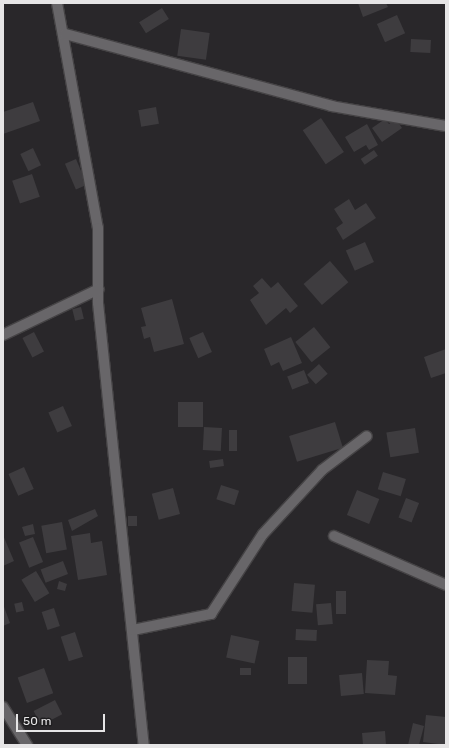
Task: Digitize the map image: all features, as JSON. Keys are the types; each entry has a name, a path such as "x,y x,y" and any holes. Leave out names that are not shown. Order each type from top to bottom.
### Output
{"street":[{"path":"57,3 65,34 81,153 98,228 99,288 144,745"},
{"path":"65,34 331,106 446,126"},
{"path":"3,335 99,288"},
{"path":"133,630 211,614 263,534 322,470 367,436"},
{"path":"334,536 446,585"},
{"path":"3,707 27,745"}],"building":[{"path":"358,3 386,3 388,7 363,17"},
{"path":"162,8 169,19 146,33 139,22"},
{"path":"397,15 405,33 385,42 377,24"},
{"path":"181,29 210,33 206,60 177,56"},
{"path":"411,39 431,40 430,53 410,52"},
{"path":"33,102 40,121 3,134 3,112"},
{"path":"156,107 159,124 141,127 138,110"},
{"path":"321,118 344,152 326,164 303,130"},
{"path":"385,119 389,124 396,119 402,128 382,142 372,128"},
{"path":"367,124 378,145 369,150 366,145 354,152 345,137"},
{"path":"33,148 41,165 28,171 20,154"},
{"path":"374,150 378,156 365,165 361,159"},
{"path":"76,159 87,185 76,189 65,164"},
{"path":"32,174 40,197 20,204 12,181"},
{"path":"349,199 355,210 366,203 376,218 343,240 336,228 343,223 334,209"},
{"path":"365,242 374,262 355,271 346,251"},
{"path":"330,261 348,282 322,305 304,284"},
{"path":"262,278 271,288 278,282 298,306 290,313 286,308 266,325 250,300 259,293 253,286"},
{"path":"172,299 184,344 154,352 150,337 144,339 141,327 146,326 141,308"},
{"path":"81,307 84,319 75,321 72,309"},
{"path":"314,327 330,347 312,362 295,342"},
{"path":"34,332 44,352 32,358 22,338"},
{"path":"203,332 212,352 198,358 189,338"},
{"path":"291,337 302,363 283,371 279,362 271,366 264,349"},
{"path":"446,349 446,373 431,378 424,357"},
{"path":"319,364 328,374 316,384 307,375"},
{"path":"304,370 309,383 292,390 287,376"},
{"path":"178,402 203,402 203,427 178,427"},
{"path":"63,406 72,426 57,433 48,413"},
{"path":"335,422 343,448 297,462 289,436"},
{"path":"204,427 222,428 221,451 203,450"},
{"path":"415,428 419,453 390,457 386,433"},
{"path":"229,430 237,430 237,451 229,451"},
{"path":"223,459 224,466 210,468 209,461"},
{"path":"24,467 34,489 18,496 8,474"},
{"path":"383,472 406,479 401,496 378,489"},
{"path":"221,485 239,491 234,505 216,499"},
{"path":"173,488 180,514 159,520 152,494"},
{"path":"357,490 379,499 369,524 347,515"},
{"path":"406,498 419,503 412,523 398,518"},
{"path":"95,509 98,516 72,531 68,520"},
{"path":"128,516 137,516 137,526 128,526"},
{"path":"62,522 67,550 46,553 41,526"},
{"path":"33,524 35,534 25,536 22,527"},
{"path":"90,533 91,543 102,541 107,575 78,580 71,536"},
{"path":"3,535 14,561 3,566"},
{"path":"33,537 43,562 29,568 19,543"},
{"path":"63,561 68,574 46,583 41,570"},
{"path":"36,571 49,593 35,602 21,580"},
{"path":"59,581 67,584 65,591 57,589"},
{"path":"294,583 315,585 312,613 292,611"},
{"path":"336,591 346,591 346,614 336,614"},
{"path":"22,602 24,611 16,613 14,604"},
{"path":"331,603 333,624 318,625 316,604"},
{"path":"3,604 10,623 3,626"},
{"path":"54,608 60,626 48,630 42,612"},
{"path":"296,629 317,630 316,641 295,640"},
{"path":"75,632 83,657 69,661 61,637"},
{"path":"231,635 259,641 255,664 226,657"},
{"path":"288,657 307,657 307,684 288,684"},
{"path":"367,660 389,661 388,675 397,676 395,695 365,693"},
{"path":"44,668 53,693 27,703 18,678"},
{"path":"240,668 251,668 251,675 240,675"},
{"path":"362,673 364,694 341,696 339,675"},
{"path":"55,700 62,714 41,725 34,711"},
{"path":"426,715 446,717 446,745 423,742"},
{"path":"413,723 424,726 419,745 408,745"},
{"path":"385,731 386,745 363,745 362,733"}]}
